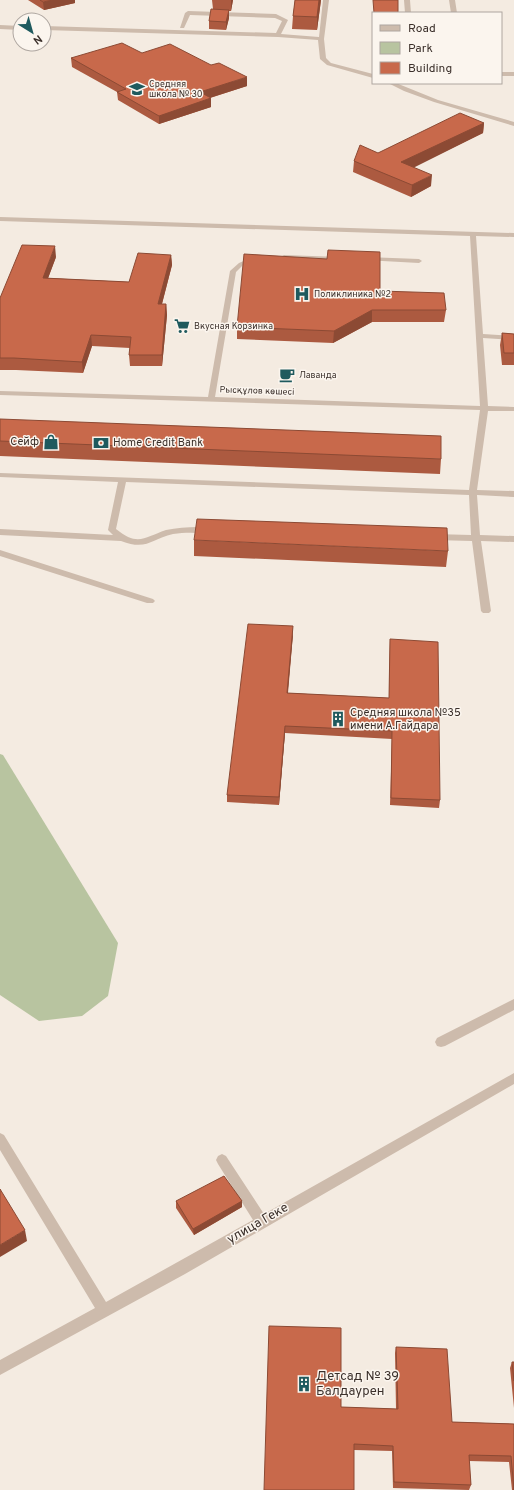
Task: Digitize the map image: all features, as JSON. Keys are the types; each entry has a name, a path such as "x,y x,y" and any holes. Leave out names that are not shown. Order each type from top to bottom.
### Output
{"street":[{"path":"326,0 321,39 323,59 329,64 372,76"},
{"path":"407,0 408,12"},
{"path":"452,0 454,12"},
{"path":"182,27 188,13 276,16 285,20 278,35"},
{"path":"0,27 12,28"},
{"path":"52,28 278,35 321,39"},
{"path":"502,74 514,74"},
{"path":"393,84 424,97 514,124"},
{"path":"0,219 514,235"},
{"path":"473,234 484,408 473,492 476,539 486,611"},
{"path":"211,400 233,271 241,264 259,256 419,261"},
{"path":"479,336 514,338"},
{"name":"Рысқұлов көшесі","path":"0,393 514,409"},
{"path":"0,474 514,494"},
{"path":"121,538 112,530 123,479"},
{"path":"0,532 121,538 135,543 150,540 170,532 186,530 217,531"},
{"path":"422,537 514,539"},
{"path":"0,553 150,601"},
{"path":"441,1042 514,1004"},
{"name":"улица Геке","path":"0,1368 262,1222 514,1078"},
{"path":"0,1139 104,1311"},
{"path":"222,1160 262,1222"}],"green space":[{"path":"0,754 3,755 118,943 108,996 82,1016 39,1021 0,995"}],"building":[{"path":"40,0 53,0 43,2"},
{"path":"295,0 319,0 317,17 293,16"},
{"path":"373,0 398,0 398,12 374,12"},
{"path":"211,9 229,10 226,22 209,21"},
{"name":"Средняя школа № 30","path":"122,43 142,53 170,44 211,65 219,63 247,77 200,92 211,98 159,116 117,92 126,89 71,58"},
{"path":"460,113 484,123 401,162 432,175 412,185 354,161 360,145 378,153"},
{"path":"22,245 55,246 43,278 129,282 138,253 171,255 158,304 166,304 162,355 129,355 131,337 91,335 82,362 0,358 0,298"},
{"name":"Поликлиника №2","path":"328,250 380,252 380,291 444,293 446,310 372,310 334,331 237,327 244,254 327,259"},
{"path":"502,333 514,334 514,353 504,353"},
{"path":"0,419 441,436 441,459 0,441"},
{"path":"197,519 447,528 448,551 194,540"},
{"name":"Средняя школа №35 имени А.Гайдара","path":"248,624 293,626 287,693 389,698 390,639 438,642 440,800 391,798 392,731 285,726 279,797 227,795"},
{"path":"224,1176 242,1201 193,1229 176,1201"},
{"path":"0,1189 25,1230 0,1245"},
{"name":"Детсад № 39 Балдаурен","path":"269,1326 341,1328 341,1407 398,1409 396,1347 447,1349 452,1422 514,1424 514,1490 511,1456 469,1455 471,1485 394,1482 393,1446 354,1444 354,1490 264,1490"},
{"path":"512,1362 514,1362 514,1381"}],"place":[{"name":"Средняя школа № 30","path":"137,89"},
{"name":"Поликлиника №2","path":"302,294"},
{"name":"Вкусная Корзинка","path":"182,326"},
{"name":"Лаванда","path":"287,375"},
{"name":"Сейф","path":"51,442"},
{"name":"Home Credit Bank","path":"101,443"},
{"name":"Средняя школа №35 имени А.Гайдара","path":"338,719"},
{"name":"Детсад № 39 Балдаурен","path":"304,1384"}]}
